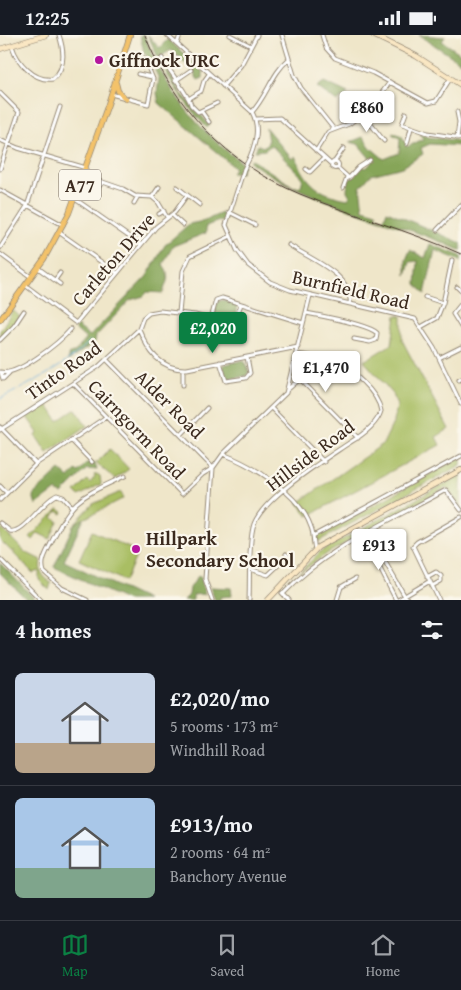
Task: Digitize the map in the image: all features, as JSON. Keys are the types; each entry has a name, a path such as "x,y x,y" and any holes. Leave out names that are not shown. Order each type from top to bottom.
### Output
{"main road":[{"path":"0,49 46,35"},
{"name":"A77","path":"0,319 38,268 64,225 86,168 130,35"},
{"path":"373,35 416,56 461,85"},
{"path":"115,81 118,91 126,99"},
{"path":"268,600 315,550 461,470"}],"street":[{"path":"12,46 18,60 39,78 53,79 59,73 63,61 59,35"},
{"path":"167,35 252,112 256,119 280,118 324,159 338,163 338,168 346,177 352,177 360,166 370,160"},
{"path":"177,44 180,35"},
{"path":"230,35 251,46"},
{"path":"223,86 233,76 257,35"},
{"path":"282,35 289,59 301,88 333,129"},
{"path":"322,35 326,48 335,58 390,82 424,101 433,103 450,79"},
{"path":"166,65 177,57"},
{"path":"111,94 148,103 152,77 144,58"},
{"path":"162,58 175,81 190,98 191,105 198,112 202,112 209,122"},
{"path":"252,112 260,103 280,68 289,59"},
{"path":"143,67 148,65"},
{"path":"175,81 191,70"},
{"path":"138,74 152,77"},
{"path":"190,98 200,91 209,74"},
{"path":"316,151 324,137 333,129 349,124 363,114 385,92 390,82"},
{"path":"0,93 19,111 0,169"},
{"path":"202,112 217,103"},
{"path":"0,248 27,205 60,107"},
{"path":"406,113 402,124 428,133 459,138 460,122 457,112"},
{"path":"363,114 384,141"},
{"name":"Burnfield Road","path":"256,119 256,137 226,225 241,257 259,274 280,287 310,296 410,316 421,327 439,358 461,404"},
{"path":"407,144 411,128"},
{"path":"0,140 86,168"},
{"path":"338,168 333,168 333,163 344,148"},
{"path":"306,169 310,173 324,159"},
{"path":"357,161 360,166"},
{"path":"343,188 346,177"},
{"path":"97,180 121,188 132,195 152,197 170,216"},
{"path":"97,189 102,183"},
{"path":"121,188 125,183"},
{"path":"152,197 160,187"},
{"path":"176,187 200,205"},
{"path":"0,190 64,225"},
{"name":"Carleton Drive","path":"25,285 76,323 141,245 170,216 187,195"},
{"path":"134,203 138,196"},
{"path":"75,199 141,245"},
{"path":"437,230 461,205"},
{"path":"159,214 164,211"},
{"path":"229,212 255,225"},
{"name":"Carleton Drive","path":"170,216 184,225"},
{"path":"60,233 117,273"},
{"path":"179,313 183,271 190,256 231,236"},
{"path":"289,245 344,280 350,290 350,304"},
{"path":"0,254 31,277"},
{"path":"421,327 437,318 443,303 452,260"},
{"path":"38,268 60,283"},
{"path":"55,280 60,273"},
{"path":"457,287 461,291"},
{"path":"287,390 310,296"},
{"path":"425,297 443,303"},
{"path":"211,319 216,300 219,298 303,323"},
{"name":"Tinto Road","path":"0,428 73,383 106,360 139,329 143,318 149,313 154,311 179,313 233,324 241,304"},
{"path":"461,304 453,314 461,327"},
{"path":"0,340 14,326 24,311"},
{"path":"306,313 344,320 373,329 377,333 374,341 354,339"},
{"path":"1,373 9,373 60,341 71,329"},
{"path":"139,329 147,349 155,358 166,365 183,369 298,347"},
{"path":"361,340 362,335"},
{"path":"439,358 461,347"},
{"name":"Hillside Road","path":"248,600 254,524 264,509 283,491 358,438 379,415 380,407 375,397 352,374 335,362 296,354"},
{"path":"220,362 226,381 246,378 250,373 247,357"},
{"name":"Alder Road","path":"106,360 213,468"},
{"path":"182,386 183,369"},
{"path":"212,600 205,583 205,576 213,468 223,454 300,379 358,438"},
{"name":"Cairngorm Road","path":"73,383 182,494 203,474 213,468"},
{"path":"181,435 207,408"},
{"path":"271,408 324,462"},
{"path":"0,500 36,464 106,417"},
{"path":"0,428 36,464"},
{"path":"71,440 92,462"},
{"path":"223,454 254,468 283,491 308,521 315,550"},
{"path":"313,536 461,456"},
{"path":"87,600 59,586 46,574 42,566 64,517 72,507 87,494 126,476"},
{"path":"0,486 7,493"},
{"path":"282,594 304,571 368,532 446,490 461,510"},
{"path":"0,523 12,532 19,530 50,499 57,495 63,497 72,507"},
{"path":"439,600 413,549 414,545 461,517"},
{"path":"368,532 405,598"},
{"path":"363,535 397,600 405,598 430,581"},
{"path":"250,569 268,575 288,556"},
{"path":"0,559 41,600"},
{"path":"428,577 436,572 442,575 441,581 432,586"},
{"path":"337,600 341,587 355,579"},
{"path":"277,589 289,600"}],"green space":[{"path":"140,35 144,35 162,73 184,107 197,123 244,164 241,173 231,173 235,168 159,103 157,93 159,79 150,60 144,53"},
{"path":"148,35 159,48 168,39 203,72 203,78 198,80 190,67 171,50 160,57 181,93 210,125 207,128 173,84 159,60"},
{"path":"419,35 445,37 442,41 461,54 460,62"},
{"path":"324,82 348,93 337,102 317,87"},
{"path":"266,128 292,159 295,156 309,181 321,191 348,199 350,196 347,191 348,180 354,177 362,166 366,168 373,162 358,144 350,142 363,137 371,148 384,159 399,153 400,138 392,134 393,132 402,136 407,147 423,139 420,133 428,137 461,141 461,149 460,146 430,144 421,148 423,154 403,167 371,175 360,187 363,209 377,213 376,216 384,219 387,211 461,243 461,251 408,229 327,201 294,187 301,186 303,178 271,145 265,150 255,151 258,145 263,147 268,142"},
{"path":"251,159 292,186 250,162"},
{"path":"222,213 226,216 224,221 206,226 206,233 173,246 163,264 168,276 163,293 147,292 144,296 130,300 96,336 95,342 68,361 69,355 76,351 86,339 75,329 77,326 90,336 147,276 165,245 189,224 204,221"},
{"path":"430,244 461,256 461,261 435,250 425,294 416,284 418,261 410,262 406,275 406,260 410,250 425,258"},
{"path":"224,300 237,305 237,312 231,323 213,316 218,301"},
{"path":"13,310 20,317 0,339 0,331"},
{"path":"396,315 402,316 402,340 449,429 436,437 440,445 308,516 298,503 383,444 394,421 397,406 393,394 364,361 392,344"},
{"path":"244,360 249,372 246,376 226,378 223,365"},
{"path":"47,404 58,421 76,409 87,426 47,453 36,436 38,433 27,417"},
{"path":"110,449 129,469 115,479 96,463"},
{"path":"461,457 461,465 315,543 316,537"},
{"path":"88,462 95,464 97,470 87,469 62,494 55,491 36,505 33,495 60,470 69,478 76,470 78,472"},
{"path":"94,475 100,476 101,484 79,496 75,492 87,480 90,483 95,477"},
{"path":"461,475 461,507 446,488 328,553 299,573 321,551"},
{"path":"121,492 124,498 74,524 93,504"},
{"path":"58,509 63,512 62,514 57,511 53,518 58,521 50,539 38,533 33,540 30,537"},
{"path":"84,518 64,561 147,600 126,600 54,567 74,524"},
{"path":"0,527 25,552 41,560 40,567 42,573 51,583 49,590 39,580 39,571 33,573 14,554 14,550 12,552 0,540"},
{"path":"92,531 138,552 125,581 79,560"},
{"path":"0,563 36,600 27,600 0,573"},
{"path":"198,576 201,577 205,594 193,595 193,600 184,600 189,595 190,588"},
{"path":"210,587 231,588 232,596 220,597 220,600 215,600"}],"waterway":[{"path":"0,399 60,366 90,341"}],"railway":[{"path":"145,35 171,86 187,109 206,130 249,167 274,182 300,194 461,254"}],"place":[{"name":"Giffnock URC","path":"99,60"},
{"name":"Hillpark Secondary School","path":"136,549"}]}
